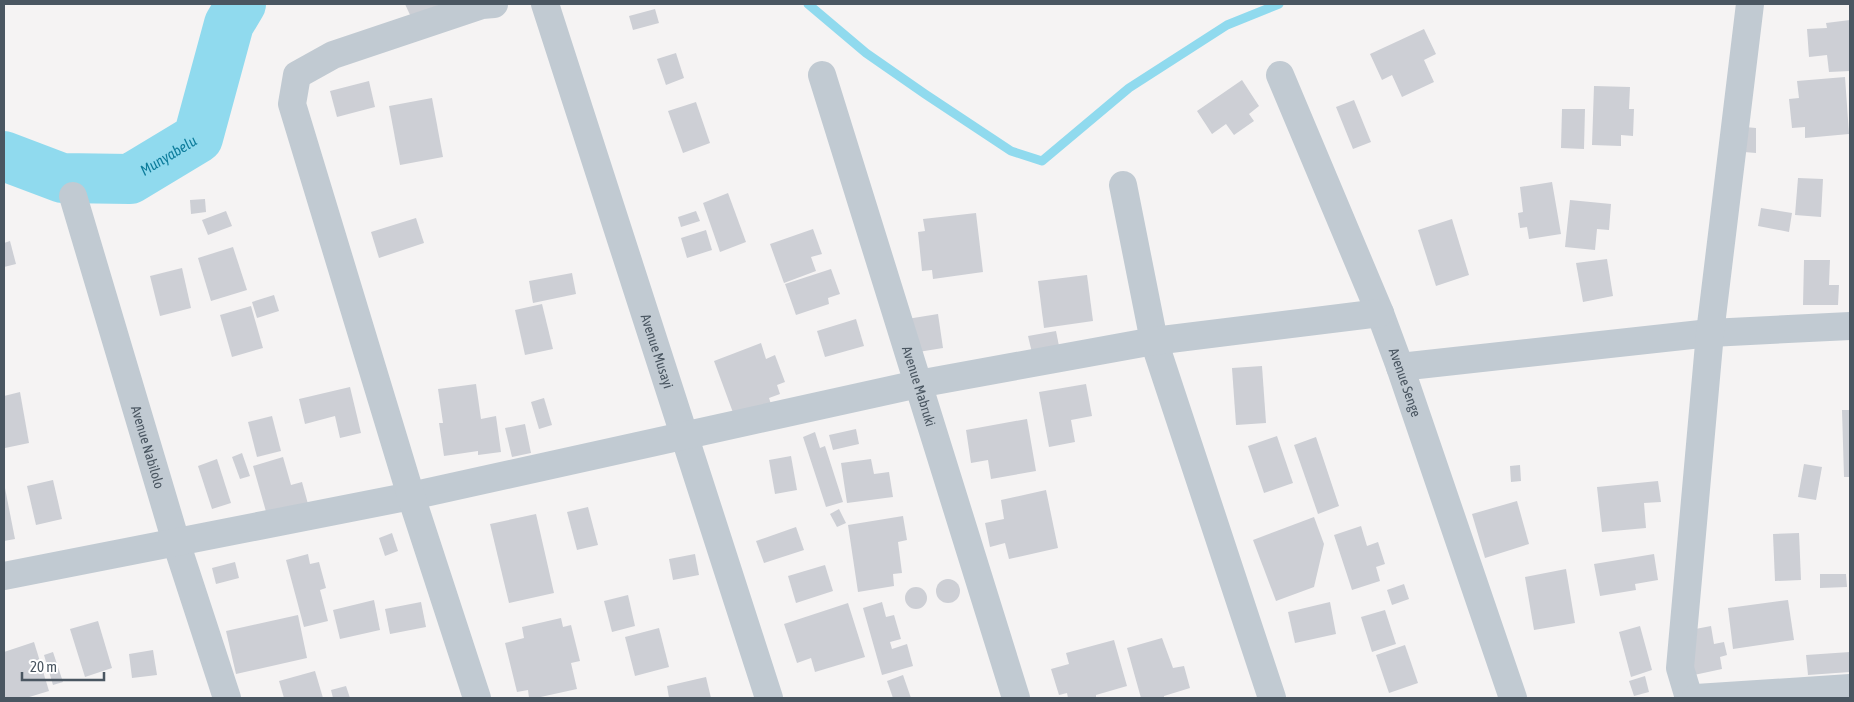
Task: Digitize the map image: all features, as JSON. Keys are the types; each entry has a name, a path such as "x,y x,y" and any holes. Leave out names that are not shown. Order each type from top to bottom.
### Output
{"street":[{"path":"477,698 411,496 292,104 297,75 333,55 482,5 494,4"},
{"name":"Avenue Musayi","path":"545,4 769,698"},
{"path":"1689,698 1680,668 1710,333 1750,4"},
{"name":"Avenue Mabruki","path":"822,75 1016,698"},
{"name":"Avenue Senge","path":"1280,75 1380,313 1512,698"},
{"path":"1123,185 1154,341 1272,698"},
{"name":"Avenue Nabilolo","path":"73,196 176,542 227,698"},
{"path":"4,576 411,496 918,384 1154,341 1380,313"},
{"path":"1400,367 1710,333 1850,326"},
{"path":"1696,698 1850,688"}],"building":[{"path":"405,4 437,4 438,6 411,17"},
{"path":"655,9 659,23 633,30 629,16"},
{"path":"1850,20 1850,71 1829,72 1827,55 1809,57 1807,29 1827,28 1826,23"},
{"path":"1424,29 1436,54 1424,60 1434,82 1402,97 1392,75 1382,80 1370,54"},
{"path":"676,53 684,78 666,85 657,59"},
{"path":"1845,77 1849,134 1805,138 1805,127 1792,128 1789,99 1799,98 1797,81"},
{"path":"1242,80 1259,106 1249,114 1254,121 1234,135 1226,124 1212,134 1197,111"},
{"path":"369,81 375,107 337,117 330,91"},
{"path":"1594,86 1630,87 1629,109 1634,109 1633,136 1621,135 1621,146 1592,145"},
{"path":"432,98 443,157 400,165 389,106"},
{"path":"1354,100 1371,142 1353,149 1336,107"},
{"path":"696,102 710,143 683,153 668,111"},
{"path":"1562,109 1585,109 1584,149 1561,148"},
{"path":"1745,127 1756,128 1756,153 1744,152"},
{"path":"1798,178 1823,179 1821,217 1795,215"},
{"path":"1552,182 1561,234 1529,239 1527,227 1520,228 1518,213 1523,212 1520,187"},
{"path":"728,193 746,242 720,252 703,203"},
{"path":"205,199 206,212 191,214 190,200"},
{"path":"1570,200 1611,204 1609,230 1597,229 1595,250 1565,247"},
{"path":"1761,208 1792,213 1789,232 1758,226"},
{"path":"226,211 232,226 208,235 202,220"},
{"path":"696,211 700,221 681,227 678,217"},
{"path":"976,213 983,272 933,279 932,270 922,271 918,232 925,231 923,219"},
{"path":"416,218 424,243 379,258 371,232"},
{"path":"1452,219 1469,275 1436,286 1418,230"},
{"path":"813,229 822,254 811,257 816,271 784,283 770,244"},
{"path":"706,230 712,250 687,258 681,238"},
{"path":"10,241 16,264 4,267 4,243"},
{"path":"233,247 247,290 211,301 198,258"},
{"path":"1607,259 1613,296 1583,302 1576,263"},
{"path":"1804,260 1830,260 1829,285 1839,285 1838,305 1803,305"},
{"path":"182,268 191,308 160,316 150,276"},
{"path":"831,269 840,294 828,298 829,304 796,315 785,284"},
{"path":"572,273 576,294 533,303 529,281"},
{"path":"1087,275 1093,321 1044,328 1038,281"},
{"path":"274,295 279,311 257,318 252,302"},
{"path":"542,304 553,349 525,355 515,310"},
{"path":"251,306 263,348 232,357 220,315"},
{"path":"938,314 943,348 912,353 907,319"},
{"path":"856,319 864,346 825,357 817,331"},
{"path":"1056,331 1060,351 1033,357 1028,336"},
{"path":"761,343 766,359 775,355 785,382 777,385 780,394 769,398 771,404 735,418 714,361"},
{"path":"1262,366 1266,423 1236,425 1232,368"},
{"path":"476,384 481,419 496,416 501,452 478,455 478,451 444,456 439,423 443,423 438,389"},
{"path":"1086,384 1092,416 1071,420 1075,442 1049,447 1039,392"},
{"path":"350,387 361,433 340,438 335,416 305,424 299,399"},
{"path":"20,392 29,443 5,448 4,396"},
{"path":"544,398 552,425 539,429 531,402"},
{"path":"1842,410 1850,410 1850,477 1844,477"},
{"path":"272,416 281,451 257,457 248,422"},
{"path":"1027,419 1036,471 991,479 988,460 971,463 966,430"},
{"path":"525,424 531,453 512,457 505,428"},
{"path":"856,429 859,444 833,450 829,435"},
{"path":"815,432 820,448 825,446 843,502 826,507 803,437"},
{"path":"1277,436 1293,483 1264,493 1248,446"},
{"path":"1316,437 1339,506 1318,514 1294,445"},
{"path":"242,453 250,476 240,479 232,457"},
{"path":"791,456 797,490 775,494 769,460"},
{"path":"283,457 291,485 302,482 308,504 267,515 253,466"},
{"path":"217,459 231,503 212,509 198,466"},
{"path":"871,459 874,474 889,472 893,497 847,503 841,463"},
{"path":"1804,464 1822,467 1816,500 1798,497"},
{"path":"1520,465 1521,481 1511,482 1510,466"},
{"path":"53,480 62,519 36,525 27,486"},
{"path":"1658,481 1661,502 1644,503 1646,528 1602,532 1597,487"},
{"path":"4,483 15,539 4,541"},
{"path":"1046,490 1058,548 1009,559 1005,543 990,547 985,523 1004,519 1001,500"},
{"path":"1517,501 1529,544 1485,558 1472,514"},
{"path":"588,507 598,545 577,550 567,512"},
{"path":"839,509 846,523 837,527 830,514"},
{"path":"536,514 554,593 509,603 490,524"},
{"path":"903,516 907,540 898,542 902,573 893,574 894,586 858,592 848,525"},
{"path":"1314,517 1324,544 1314,587 1276,601 1253,540"},
{"path":"1361,526 1367,546 1378,542 1385,564 1376,567 1380,581 1352,590 1334,535"},
{"path":"796,527 804,550 764,563 756,541"},
{"path":"392,533 398,551 385,556 379,538"},
{"path":"1799,533 1801,580 1775,581 1773,534"},
{"path":"308,554 310,564 319,562 326,588 320,590 328,621 304,627 286,560"},
{"path":"695,554 699,575 673,580 669,559"},
{"path":"1654,554 1658,580 1635,584 1636,590 1600,596 1594,564"},
{"path":"235,562 239,578 216,584 212,568"},
{"path":"825,565 833,591 796,603 788,576"},
{"path":"1566,569 1575,623 1534,630 1525,577"},
{"path":"1820,574 1846,574 1847,587 1820,588"},
{"path":"948,579 953,580 959,586 959,596 953,602 948,603 943,602 937,596 936,591 937,586 943,580"},
{"path":"1404,584 1409,599 1392,605 1387,590"},
{"path":"916,587 924,590 927,598 924,606 916,609 908,606 905,598 908,590"},
{"path":"628,595 635,626 612,632 604,601"},
{"path":"374,600 380,630 340,639 333,610"},
{"path":"1788,600 1794,640 1733,649 1728,608"},
{"path":"421,602 426,627 390,634 385,609"},
{"path":"882,602 886,617 894,615 901,639 890,642 892,649 907,644 913,666 882,675 863,608"},
{"path":"1330,602 1336,634 1295,643 1288,612"},
{"path":"848,603 865,657 815,672 811,658 797,663 784,624"},
{"path":"1385,610 1396,644 1372,652 1361,617"},
{"path":"298,615 307,658 236,674 226,631"},
{"path":"561,618 563,627 571,625 580,661 571,663 577,689 529,698 528,690 517,692 505,643 524,638 522,627"},
{"path":"98,621 112,668 85,677 70,629"},
{"path":"1640,626 1652,670 1631,677 1619,632"},
{"path":"1711,626 1714,644 1724,642 1727,655 1720,657 1722,669 1694,675 1685,631"},
{"path":"659,628 669,667 635,676 625,637"},
{"path":"1162,638 1173,668 1184,666 1190,688 1164,696 1164,698 1141,698 1127,648"},
{"path":"1114,640 1127,686 1096,695 1096,698 1068,698 1067,693 1059,695 1051,669 1069,664 1066,653"},
{"path":"34,642 49,691 26,698 4,698 4,652"},
{"path":"1405,645 1418,683 1389,693 1376,655"},
{"path":"153,650 157,675 132,678 129,654"},
{"path":"53,652 63,682 53,685 44,655"},
{"path":"1850,652 1850,672 1808,675 1806,655"},
{"path":"315,671 323,698 284,698 279,681"},
{"path":"903,675 911,698 893,698 887,681"},
{"path":"1645,676 1649,692 1634,696 1629,681"},
{"path":"706,677 711,698 669,698 667,686"},
{"path":"346,686 350,698 333,698 331,690"}],"waterway":[{"name":"Munyabelu","path":"4,156 62,178 130,179 198,138 229,24 241,4"},
{"path":"808,4 866,53 925,94 1011,151 1042,161 1129,88 1227,25 1279,4"}]}
